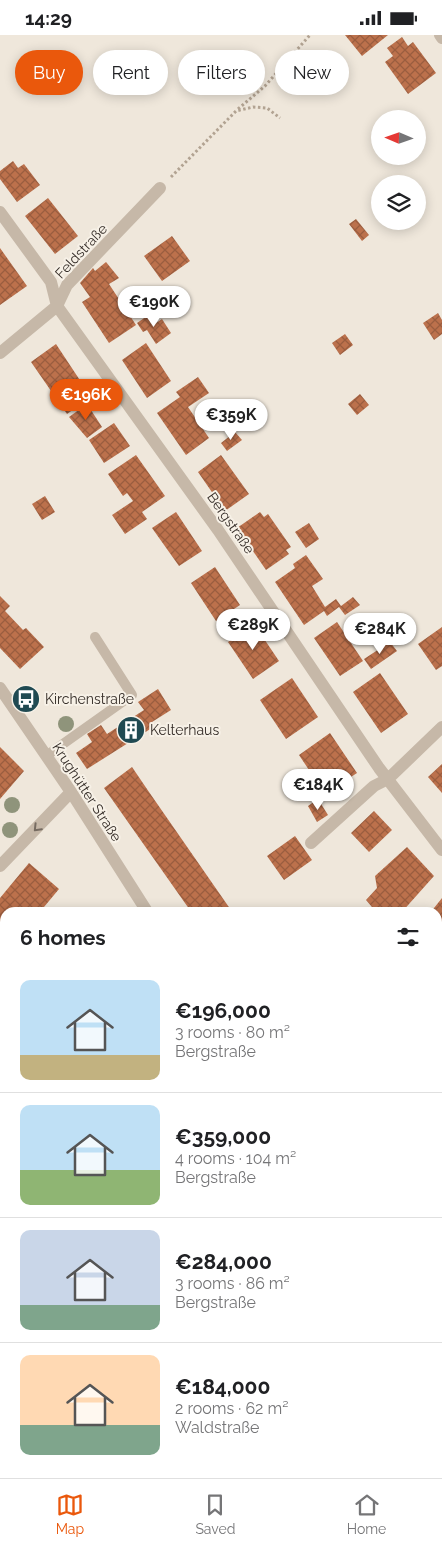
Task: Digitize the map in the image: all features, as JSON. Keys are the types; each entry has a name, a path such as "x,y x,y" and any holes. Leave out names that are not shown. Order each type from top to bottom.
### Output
{"street":[{"name":"Feldstraße","path":"0,353 57,306 67,285 160,188"},
{"name":"Bergstraße","path":"0,212 51,281 57,306 218,529 388,779 442,850"},
{"name":"Krughütter Straße","path":"0,688 71,792 144,907"},
{"path":"312,843 374,785 388,779 442,727"},
{"path":"0,866 71,792"}],"lane":[{"path":"46,756 132,695 95,637"}],"path":[{"path":"160,188 236,111 265,86 310,35"},
{"path":"236,111 252,107 267,108 280,118"}],"building":[{"path":"345,35 388,35 362,56"},
{"path":"402,37 408,46 413,42 436,73 408,94 385,62 393,56 387,48"},
{"path":"13,161 18,168 24,164 40,185 17,202 0,179 0,171"},
{"path":"48,198 78,236 55,254 25,216"},
{"path":"356,219 369,235 362,241 349,224"},
{"path":"172,236 190,261 162,281 144,256"},
{"path":"0,248 27,286 0,305"},
{"path":"106,262 119,278 109,284 136,325 109,343 82,302 90,297 80,283 93,268 95,271"},
{"path":"438,313 442,320 442,334 434,340 423,323"},
{"path":"150,314 156,323 162,319 171,333 156,344 147,330 143,332 137,323"},
{"path":"345,334 353,345 340,355 332,343"},
{"path":"146,343 171,381 147,398 122,360"},
{"path":"56,344 91,397 67,414 31,362"},
{"path":"198,377 209,393 188,407 209,438 186,455 157,413 180,397 176,392"},
{"path":"360,394 369,405 357,415 348,404"},
{"path":"87,404 102,427 87,438 69,417"},
{"path":"114,423 130,446 104,463 89,440"},
{"path":"235,432 242,440 227,451 221,443"},
{"path":"136,455 165,496 142,512 147,519 125,534 112,515 133,501 127,493 123,496 108,474"},
{"path":"221,455 249,494 225,511 198,472"},
{"path":"45,496 55,512 42,520 32,504"},
{"path":"176,512 202,551 179,566 152,528"},
{"path":"260,512 264,517 268,514 291,547 286,550 289,554 266,570 237,528"},
{"path":"309,523 319,539 306,548 295,532"},
{"path":"306,555 323,579 312,586 325,607 336,599 341,606 353,597 360,605 345,615 339,607 327,616 324,611 304,625 275,582 295,568 293,564"},
{"path":"215,567 240,605 216,621 191,583"},
{"path":"0,596 10,606 5,611 23,630 26,628 44,647 20,669 0,648"},
{"path":"337,622 363,661 340,676 314,638"},
{"path":"254,624 279,661 253,679 228,642"},
{"path":"442,627 442,666 436,670 418,644"},
{"path":"390,642 397,651 371,669 364,659"},
{"path":"380,673 408,714 381,733 353,692"},
{"path":"292,678 318,717 286,739 260,700"},
{"name":"Kelterhaus","path":"158,689 171,710 152,722 155,726 87,769 76,753 92,742 87,734 101,725 107,734 144,710 138,702"},
{"path":"330,733 357,773 325,794 299,755"},
{"path":"0,747 24,771 0,799"},
{"path":"442,764 442,793 428,777"},
{"path":"132,767 229,907 188,907 104,788"},
{"path":"318,799 328,815 317,822 308,806"},
{"path":"374,811 392,830 369,852 351,833"},
{"path":"295,836 312,860 284,880 267,856"},
{"path":"407,847 434,876 406,907 372,907 366,900 377,888 375,876"},
{"path":"29,863 59,889 44,907 0,907 0,898"},
{"path":"442,898 442,907 435,907"}],"place":[{"name":"Kirchenstraße","path":"26,699"},
{"name":"Kelterhaus","path":"131,730"}]}
